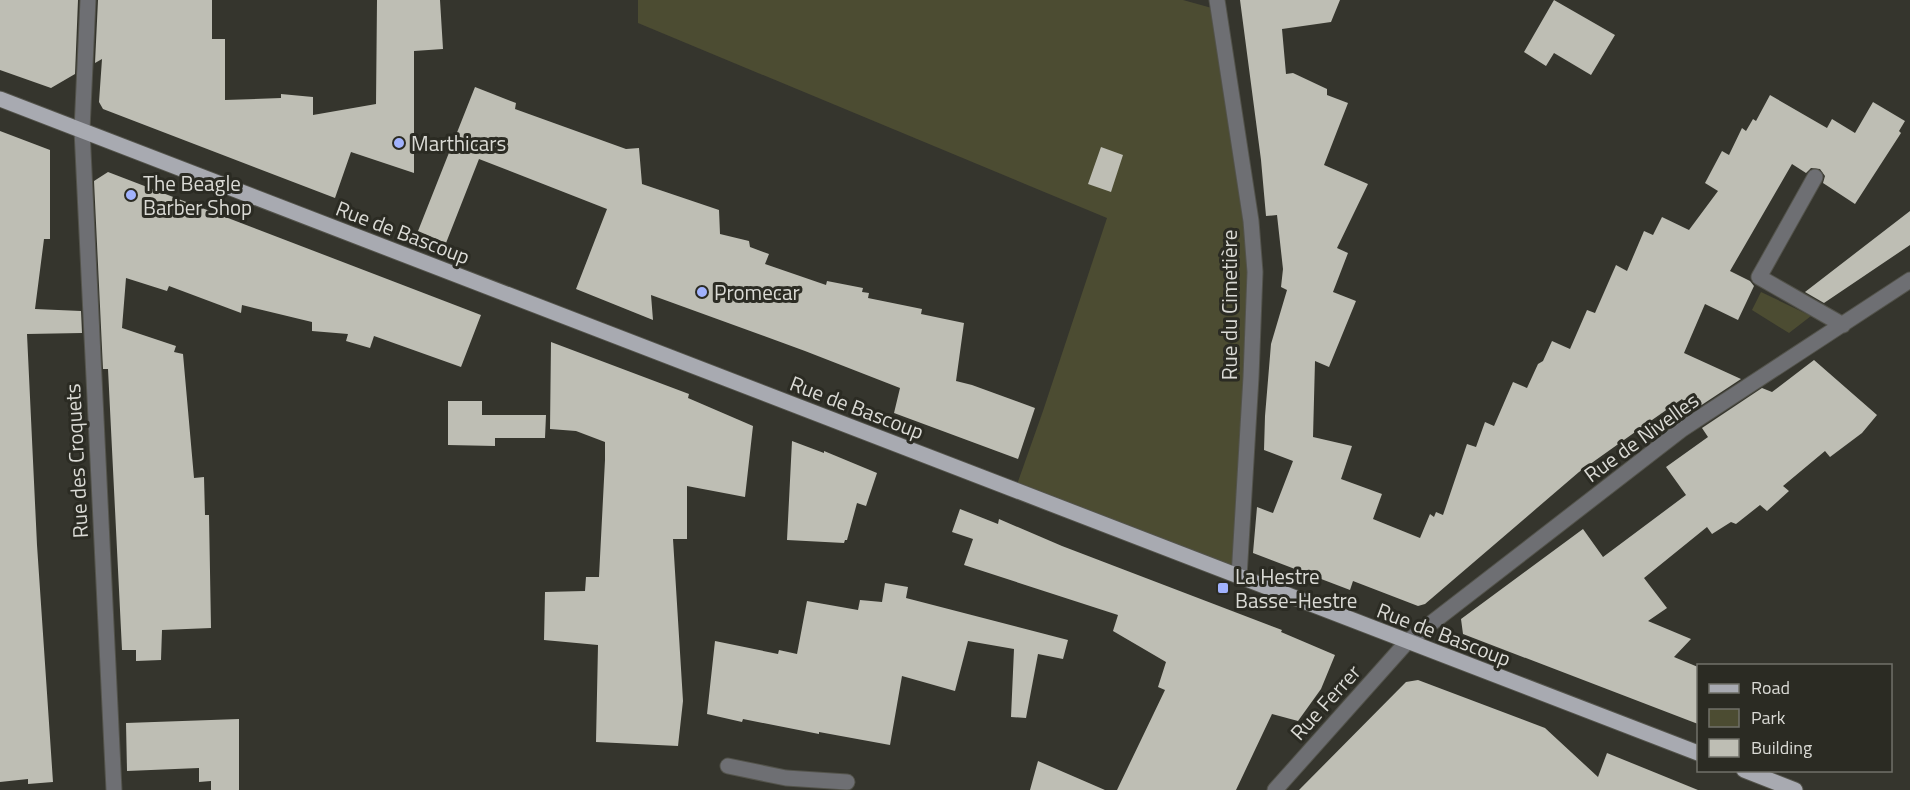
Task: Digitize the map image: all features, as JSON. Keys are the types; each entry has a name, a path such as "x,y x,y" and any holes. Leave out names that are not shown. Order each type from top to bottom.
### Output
{"main road":[{"name":"Rue de Bascoup","path":"0,99 1697,753"},
{"path":"1747,772 1795,790"}],"street":[{"name":"Rue des Croquets","path":"88,0 82,130 114,790"},
{"name":"Rue du Cimetière","path":"1217,0 1251,221 1255,272 1239,577"},
{"path":"1815,177 1759,277 1843,325"},
{"name":"Rue de Nivelles","path":"1407,642 1681,430 1910,280"},
{"name":"Rue Ferrer","path":"1275,790 1407,642"},
{"path":"728,766 784,784 847,782"}],"green space":[{"path":"638,0 1183,0 1219,10 1251,221 1239,577 1015,490 1107,218 638,23"},
{"path":"1761,292 1811,316 1789,333 1752,310"}],"building":[{"path":"0,0 78,0 75,74 51,88 0,70"},
{"path":"98,0 212,0 212,39 225,39 225,100 281,98 281,94 313,97 313,115 376,104 377,0 440,0 443,49 414,51 414,173 351,152 335,198 103,109 99,102 102,59 95,63"},
{"path":"1240,0 1340,0 1331,22 1282,29 1286,74 1293,73 1327,89 1327,95 1348,103 1324,165 1368,184 1337,248 1348,253 1333,292 1356,301 1329,367 1315,361 1313,437 1352,446 1341,479 1382,494 1373,519 1420,538 1430,514 1434,517 1436,512 1443,515 1467,444 1476,447 1485,422 1494,426 1513,382 1527,388 1552,341 1570,349 1587,310 1595,313 1616,265 1627,271 1644,231 1653,235 1662,217 1689,230 1718,191 1705,183 1722,151 1729,155 1742,128 1746,131 1753,119 1756,121 1770,95 1827,128 1832,119 1855,133 1873,102 1905,121 1899,131 1901,133 1855,204 1823,183 1825,176 1820,169 1811,168 1806,173 1792,164 1730,271 1750,281 1754,286 1738,320 1705,304 1684,353 1741,379 1691,412 1682,399 1652,420 1579,472 1425,604 1418,606 1353,581 1350,590 1253,553 1257,507 1273,513 1293,461 1264,450 1271,344 1287,290 1281,287 1283,269 1277,215 1266,216"},
{"path":"1554,0 1615,35 1591,75 1554,53 1546,66 1524,52"},
{"path":"475,87 516,103 515,109 626,149 639,148 642,184 719,210 720,234 749,241 750,247 769,254 765,264 826,285 827,281 863,288 862,292 869,293 868,298 922,309 921,314 964,323 956,381 1035,408 1018,459 894,413 900,388 805,351 651,295 653,320 576,289 607,209 479,159 446,243 418,231"},
{"path":"0,131 50,150 50,239 44,239 35,309 81,311 82,333 27,334 37,545 53,782 28,784 28,779 0,782"},
{"path":"1101,147 1123,155 1111,192 1088,184"},
{"path":"108,172 481,315 461,367 374,336 370,348 346,341 348,334 312,331 312,322 242,305 241,313 169,286 167,291 126,278 122,328 176,346 174,352 183,354 194,478 204,477 205,515 209,515 211,628 162,630 161,660 136,661 136,650 122,650 108,369 103,369 94,181"},
{"path":"1910,211 1910,245 1824,303 1805,292"},
{"path":"551,342 689,394 688,398 753,426 745,497 687,486 687,539 673,539 683,701 678,746 596,742 598,645 544,640 545,592 585,591 586,577 599,577 605,460 605,442 576,431 550,429"},
{"path":"1814,360 1877,415 1862,433 1830,457 1825,451 1783,486 1789,491 1767,511 1760,505 1736,524 1731,522 1712,534 1707,527 1644,578 1667,608 1648,621 1691,639 1674,657 1697,667 1697,724 1463,634 1461,619 1583,529 1603,557 1686,495 1666,467 1708,437 1702,428 1762,388 1772,392"},
{"path":"448,401 482,401 482,415 546,415 545,438 495,438 495,446 448,445"},
{"path":"792,441 824,453 824,451 877,473 866,506 857,503 847,540 844,543 787,540"},
{"path":"960,509 998,524 999,519 1062,546 1282,630 1281,632 1335,655 1321,689 1298,721 1272,714 1236,790 1117,790 1165,690 1158,687 1166,662 1113,631 1118,615 964,565 973,539 952,532"},
{"path":"885,583 908,587 906,598 1068,640 1063,659 1038,654 1026,718 1011,717 1014,649 968,641 955,691 902,676 890,745 743,719 742,722 707,714 715,641 778,654 779,650 797,654 807,601 858,610 860,600 882,602"},
{"path":"1418,680 1545,728 1598,777 1607,753 1698,790 1299,790 1406,682"},
{"path":"239,719 239,790 211,790 211,781 199,782 199,768 127,771 126,723"},
{"path":"1038,761 1105,790 1030,790"}],"place":[{"name":"Marthicars","path":"399,143"},
{"name":"The Beagle Barber Shop","path":"131,195"},
{"name":"Promecar","path":"702,292"},
{"name":"La Hestre Basse-Hestre","path":"1223,588"}]}
